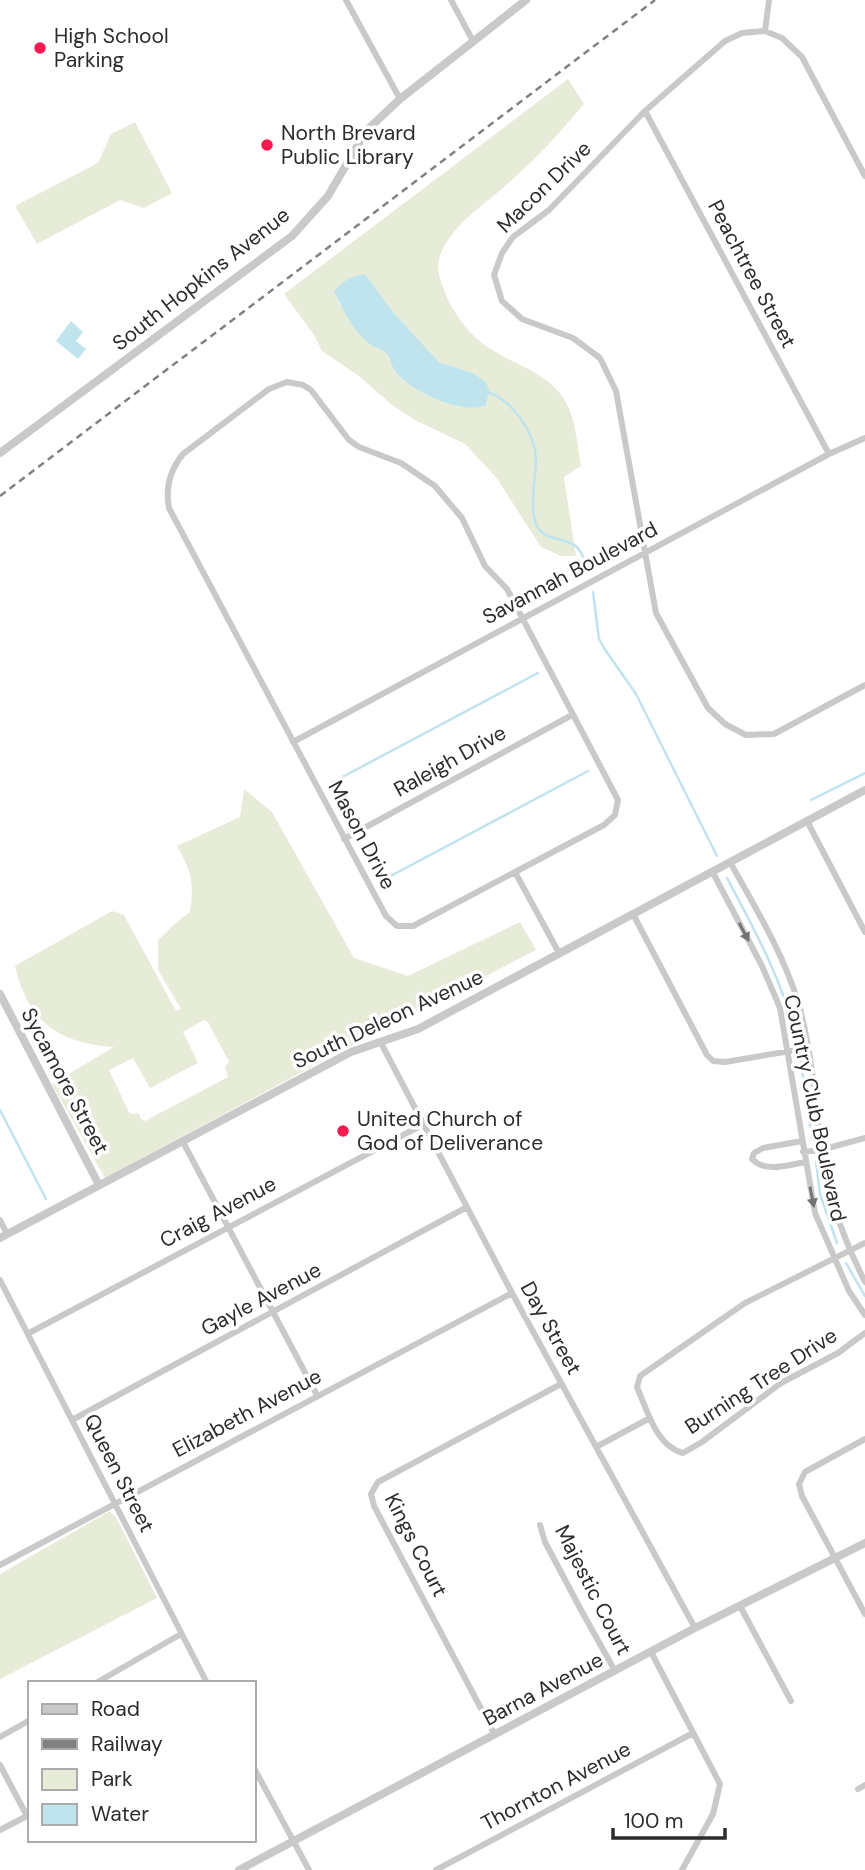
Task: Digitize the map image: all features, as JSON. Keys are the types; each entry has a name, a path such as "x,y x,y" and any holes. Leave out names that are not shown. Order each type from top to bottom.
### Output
{"street":[{"path":"346,0 400,99"},
{"path":"451,0 473,41"},
{"name":"South Hopkins Avenue","path":"0,453 292,236 328,196 366,131 400,99 526,0"},
{"path":"769,0 765,31 782,38 802,57 865,176"},
{"name":"Macon Drive","path":"765,31 742,33 725,41 645,111 549,210 513,237 502,253 494,275 502,301 522,319 573,338 600,358 617,391 656,613 708,708 725,724 746,735 774,734 865,685"},
{"name":"Peachtree Street","path":"645,111 829,454"},
{"name":"Mason Drive","path":"291,382 307,388 349,440 359,447 401,463 435,486 462,518 482,562 507,589 522,618 616,794 617,810 601,827 418,925 401,927 393,924 344,839 175,523 167,495 171,472 183,454 273,386 291,382"},
{"name":"Savannah Boulevard","path":"293,742 829,454 865,438"},
{"name":"Raleigh Drive","path":"344,839 572,715"},
{"name":"South Deleon Avenue","path":"4,1236 351,1052 418,1028 865,790"},
{"path":"807,821 865,932"},
{"name":"Country Club Boulevard","path":"730,863 779,954 798,1002 808,1048 821,1150 834,1208 849,1251 865,1282"},
{"name":"Country Club Boulevard","path":"712,871 762,966 780,1008 815,1213 849,1291 865,1315"},
{"path":"515,872 559,953"},
{"path":"633,914 707,1055 713,1061 725,1062 808,1048"},
{"name":"Sycamore Street","path":"0,994 99,1185"},
{"name":"Day Street","path":"381,1042 512,1293 695,1628"},
{"name":"Craig Avenue","path":"29,1333 424,1124"},
{"path":"803,1152 865,1138"},
{"path":"802,1141 763,1147 754,1153 752,1159 767,1167 805,1162"},
{"path":"183,1142 317,1395"},
{"name":"Gayle Avenue","path":"72,1420 467,1207"},
{"path":"0,1220 4,1236"},
{"path":"596,1447 650,1418 637,1387 640,1376 664,1362 736,1308 865,1242"},
{"name":"Queen Street","path":"0,1280 206,1681"},
{"name":"Elizabeth Avenue","path":"0,1564 512,1293"},
{"name":"Burning Tree Drive","path":"650,1418 663,1441 673,1450 683,1453 702,1443 770,1391 838,1353 865,1332"},
{"name":"Kings Court","path":"495,1735 374,1506 371,1494 378,1482 561,1384"},
{"path":"865,1439 805,1472 799,1484 802,1496 865,1614"},
{"name":"Majestic Court","path":"540,1525 545,1542 615,1671"},
{"name":"Barna Avenue","path":"239,1870 695,1628 865,1543"},
{"path":"740,1605 792,1701"},
{"path":"99,1681 181,1634"},
{"path":"651,1651 720,1784 713,1814 681,1870"},
{"path":"0,1737 28,1721"},
{"name":"Thornton Avenue","path":"436,1870 693,1733"},
{"path":"0,1765 28,1815 0,1830"},
{"path":"256,1773 309,1870"}],"green space":[{"path":"568,79 584,104 527,166 458,227 442,251 438,267 447,298 468,330 498,354 549,382 568,406 576,431 581,466 564,477 576,556 561,556 541,547 496,477 465,444 415,420 322,351 314,335 284,294","holes":["369,279 393,312 439,362 473,373 486,382 396,373 386,353 339,304 336,296"]},
{"path":"135,122 172,193 144,208 120,200 37,244 15,206 98,163 111,134"},
{"path":"244,789 272,812 354,958 408,976 520,922 536,950 105,1178 52,1084 114,1047 77,1041 48,1026 28,1002 15,966 112,911 124,915 176,1011 181,1009 158,970 158,940 190,912 191,878 177,846 240,817","holes":["204,1020 208,1022 229,1062 225,1067 228,1077 145,1121 138,1113 130,1114 109,1070 133,1058 150,1088 198,1063 183,1032"]},
{"path":"110,1511 117,1519 157,1598 0,1679 0,1574"}],"water":[{"path":"364,274 393,312 439,362 473,373 486,382 489,391 486,405 464,407 424,393 402,379 385,352 370,344 356,331 334,292 347,280"},
{"path":"71,321 83,332 76,341 86,349 78,359 56,341"}],"waterway":[{"path":"488,392 514,410 532,439 536,459 534,517 539,530 577,547 589,571"},
{"path":"593,592 599,639 636,694 717,856"},
{"path":"331,783 538,673"},
{"path":"385,879 588,771"},
{"path":"811,800 865,773"},
{"path":"727,878 776,977 797,1040"},
{"path":"801,1062 812,1139"},
{"path":"0,1110 46,1199"},
{"path":"816,1161 820,1194 837,1243"},
{"path":"846,1263 865,1296"}],"railway":[{"path":"0,496 655,0"}],"place":[{"name":"High School Parking","path":"40,48"},
{"name":"North Brevard Public Library","path":"267,145"},
{"name":"United Church of God of Deliverance","path":"343,1131"}]}
